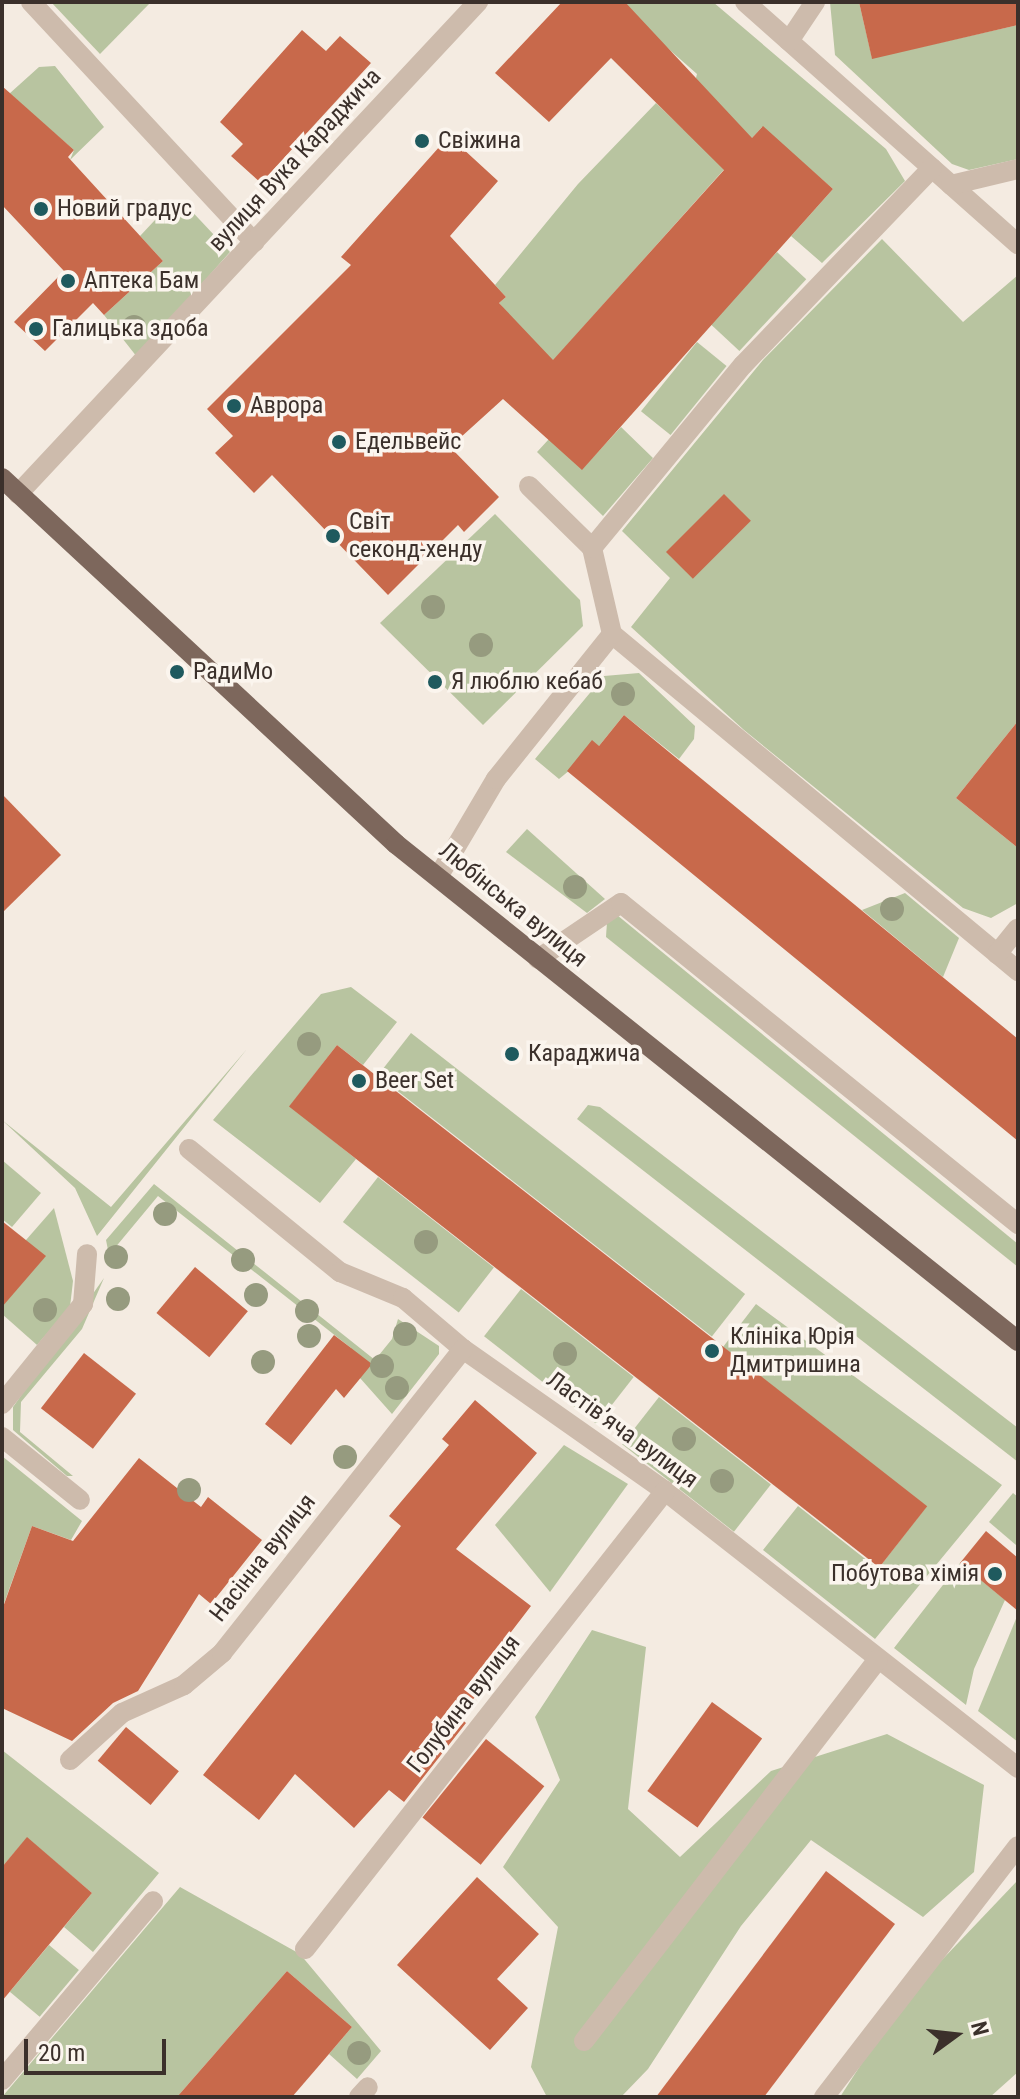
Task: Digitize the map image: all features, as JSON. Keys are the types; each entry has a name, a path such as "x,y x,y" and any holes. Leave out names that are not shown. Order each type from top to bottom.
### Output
{"main road":[{"name":"Любінська вулиця","path":"2,478 438,877 1018,1341"}],"street":[{"path":"31,2 254,242"},
{"name":"вулиця Вука Караджича","path":"18,494 478,2"},
{"path":"745,2 1018,244"},
{"path":"789,41 815,2"},
{"path":"592,548 743,365 932,168"},
{"path":"951,185 1018,169"},
{"path":"529,486 592,548 612,634 1018,971"},
{"path":"438,877 496,779 612,634"},
{"path":"538,959 621,903 1018,1224"},
{"path":"997,954 1018,928"},
{"name":"Ластівʼяча вулиця","path":"189,1149 340,1272 403,1298 463,1349 665,1491 1018,1768"},
{"path":"2,1404 83,1304 87,1254"},
{"name":"Насінна вулиця","path":"70,1760 122,1713 184,1685 222,1653 463,1349"},
{"path":"2,1437 80,1500"},
{"name":"Голубина вулиця","path":"305,1949 665,1491"},
{"path":"584,2041 877,1660"},
{"path":"824,2097 1018,1846"},
{"path":"2,2080 153,1901"}],"green space":[{"path":"51,2 151,2 100,54"},
{"path":"626,2 713,2 886,149 905,181 822,263 791,236 833,189 762,127 550,364 499,303 506,297 495,285 578,184 656,103 683,129 697,74 621,7"},
{"path":"830,2 859,2 872,58 1018,25 1018,159 969,170 952,164 835,55"},
{"path":"55,66 104,127 70,160 74,150 9,94 39,67"},
{"path":"170,204 185,204 230,252 137,357 104,315 163,261 140,236"},
{"path":"882,239 963,322 1018,275 1018,721 956,798 1018,848 1018,903 991,918 963,908 744,730 631,627 670,578 622,531 763,360"},
{"path":"777,252 806,279 739,351 710,324"},
{"path":"697,342 727,366 671,435 641,411"},
{"path":"621,427 653,458 603,516 537,452 549,439 582,469"},
{"path":"495,514 580,600 583,626 483,725 380,623"},
{"path":"639,673 695,726 694,739 679,759 624,715 599,746 559,779 535,759 604,676"},
{"path":"527,829 605,899 587,913 506,852"},
{"path":"905,893 959,938 943,977 862,910"},
{"path":"617,915 1018,1244 1018,1267 606,937 607,922"},
{"path":"351,987 397,1022 363,1065 337,1045 290,1106 356,1159 320,1203 213,1120 321,994"},
{"path":"411,1033 745,1294 712,1337 378,1076"},
{"path":"247,1049 97,1236 75,1188 2,1120 111,1207"},
{"path":"588,1105 600,1107 1018,1428 1018,1462 577,1119"},
{"path":"2,1160 41,1193 12,1227 2,1219"},
{"path":"378,1177 494,1268 459,1312 343,1222"},
{"path":"154,1184 375,1360 392,1339 398,1319 439,1346 439,1354 392,1414 344,1360 351,1348 158,1196 109,1255 106,1240"},
{"path":"54,1208 73,1281 70,1307 37,1345 2,1314 2,1307 26,1240"},
{"path":"104,1278 82,1329 21,1402 20,1432 73,1476 67,1476 13,1430 13,1407"},
{"path":"521,1289 634,1377 597,1424 484,1336"},
{"path":"756,1304 1002,1485 875,1639 763,1550 798,1506 878,1569 926,1507 723,1347"},
{"path":"659,1397 771,1484 734,1532 622,1444"},
{"path":"564,1445 628,1484 550,1592 495,1525"},
{"path":"2,1456 82,1521 71,1540 32,1526 2,1609"},
{"path":"1013,1493 1018,1497 1016,1545 989,1522"},
{"path":"960,1563 1005,1600 974,1669 966,1705 894,1648"},
{"path":"1018,1614 1018,1742 978,1711"},
{"path":"592,1630 646,1647 628,1809 680,1857 771,1771 887,1734 984,1785 974,1872 923,1917 811,1840 741,1926 648,2069 621,2097 547,2097 531,2067 558,1927 503,1867 560,1780 535,1717"},
{"path":"2,1750 159,1873 93,1952 64,1927 92,1893 27,1838 2,1867"},
{"path":"1018,1880 1018,2072 990,2097 840,2097 900,2004"},
{"path":"180,1887 300,1954 381,2051 357,2079 329,2054 352,2027 287,1971 177,2097 2,2097"},
{"path":"49,1945 79,1970 40,2017 10,1992"}],"building":[{"path":"562,2 625,2 752,138 763,126 833,189 582,470 503,399 450,447 499,497 464,532 458,525 388,595 272,475 254,493 215,453 233,436 207,409 351,265 341,257 449,136 498,181 450,236 506,297 499,303 553,360 724,170 611,58 549,122 495,73"},
{"path":"859,2 1018,2 1018,25 872,59"},
{"path":"302,30 326,51 340,36 371,63 261,183 231,156 243,144 220,122"},
{"path":"2,86 74,150 68,157 163,261 104,315 93,303 45,351 14,322 64,271 2,205"},
{"path":"724,494 751,521 693,579 666,552"},
{"path":"624,715 1018,1039 1018,1141 567,771 592,740 599,746"},
{"path":"1018,721 1018,848 956,798"},
{"path":"2,794 61,855 2,913"},
{"path":"337,1045 927,1506 879,1568 289,1106"},
{"path":"2,1221 46,1256 2,1307"},
{"path":"195,1267 248,1311 209,1357 156,1313"},
{"path":"334,1335 372,1364 344,1398 336,1389 291,1445 265,1424"},
{"path":"84,1353 136,1394 93,1449 41,1408"},
{"path":"475,1400 537,1453 456,1549 531,1606 481,1671 490,1678 459,1717 466,1723 404,1802 389,1790 354,1828 295,1774 259,1820 203,1775 401,1526 389,1516 449,1445 442,1439"},
{"path":"139,1458 201,1507 208,1497 262,1540 211,1604 199,1594 138,1691 113,1703 72,1741 2,1708 2,1610 32,1526 73,1541"},
{"name":"Побутова хімія","path":"986,1531 1018,1558 1018,1611 960,1563"},
{"path":"712,1702 762,1738 698,1827 647,1791"},
{"path":"126,1727 179,1771 151,1805 98,1761"},
{"path":"486,1739 544,1786 481,1865 422,1817"},
{"path":"27,1837 92,1893 2,2001 2,1867"},
{"path":"826,1871 895,1924 764,2097 656,2097"},
{"path":"477,1877 539,1934 497,1979 528,2008 490,2050 397,1965"},
{"path":"287,1971 352,2027 292,2097 177,2097"}],"place":[{"name":"Свіжина","path":"422,141"},
{"name":"Новий градус","path":"41,209"},
{"name":"Аптека Бам","path":"68,281"},
{"name":"Галицька здоба","path":"36,329"},
{"name":"Аврора","path":"234,406"},
{"name":"Едельвейс","path":"339,442"},
{"name":"Світ секонд-хенду","path":"333,536"},
{"name":"РадиМо","path":"177,672"},
{"name":"Я люблю кебаб","path":"435,682"},
{"name":"Караджича","path":"512,1054"},
{"name":"Beer Set","path":"359,1081"},
{"name":"Клініка Юрія Дмитришина","path":"712,1351"},
{"name":"Побутова хімія","path":"995,1574"}]}
